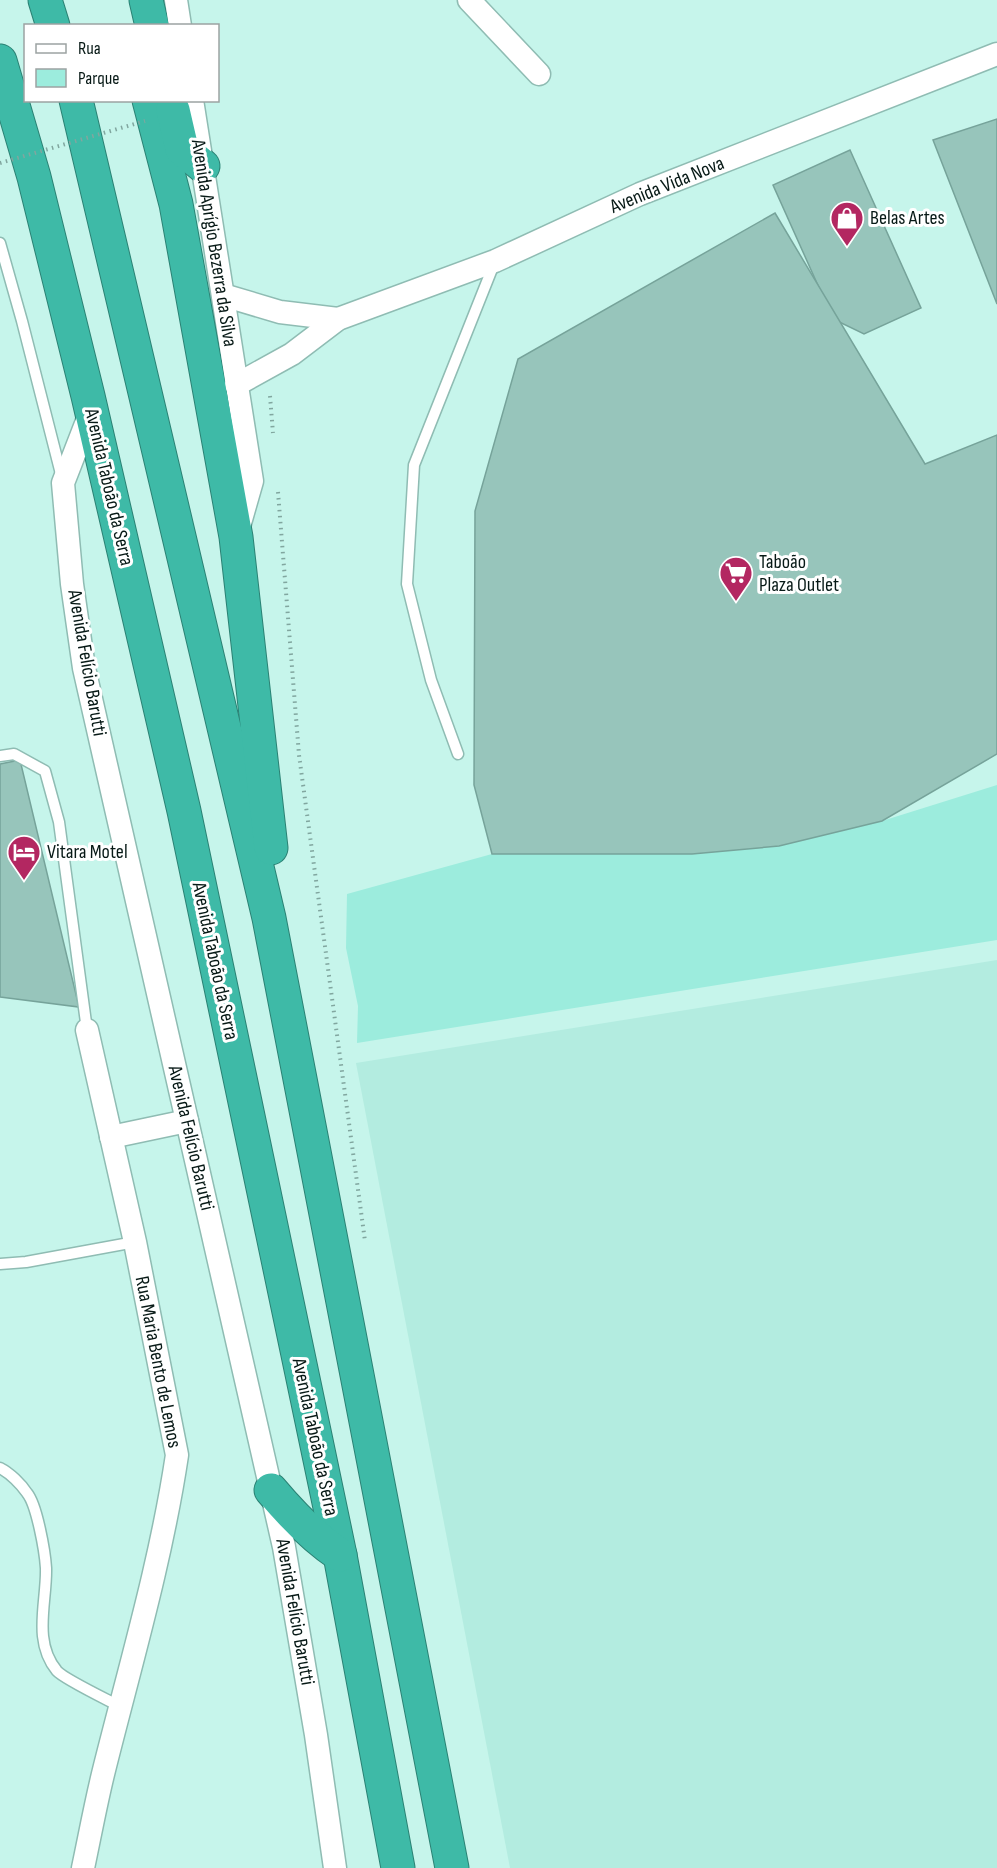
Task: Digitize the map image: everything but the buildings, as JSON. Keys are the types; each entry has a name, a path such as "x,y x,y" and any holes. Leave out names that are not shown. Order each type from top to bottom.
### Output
{"highway":[{"path":"45,0 52,24"},
{"path":"125,0 131,24"},
{"path":"146,0 152,24"},
{"name":"Avenida Taboão da Serra","path":"0,61 34,177 184,811 340,1555 398,1868"},
{"path":"76,102 269,918 453,1868"},
{"path":"171,102 182,149 202,166"},
{"path":"147,111 176,204 236,537 292,1040"},
{"path":"271,1490 318,1540 340,1555"}],"street":[{"path":"176,0 180,24"},
{"path":"469,0 539,74"},
{"name":"Avenida Vida Nova","path":"236,385 292,354 338,319 495,261 640,194 997,54"},
{"name":"Avenida Aprígio Bezerra da Silva","path":"192,102 252,481 236,537"},
{"name":"Avenida Vida Nova","path":"223,295 280,312 338,319"},
{"name":"Avenida Felício Barutti","path":"91,411 63,483 72,584 84,668 284,1547 316,1735 335,1868"},
{"name":"Rua Maria Bento de Lemos","path":"83,1868 104,1772 158,1554 177,1455 135,1242 87,1030"},
{"path":"111,1137 187,1121"}],"lane":[{"path":"0,243 63,483"},
{"path":"458,754 431,680 407,585 414,465 495,261"},
{"path":"0,756 14,754 45,771 59,822 87,1030"},
{"path":"0,1264 26,1262 135,1242"},
{"path":"0,1468 6,1471 28,1494 38,1519 46,1568 42,1618 44,1648 57,1672 121,1707"}],"path":[{"path":"0,163 147,111"},
{"path":"273,365 270,391 273,438"},
{"path":"277,485 299,755 367,1252"}],"shaded area":[{"path":"997,960 997,1868 510,1868 356,1063"}],"green space":[{"path":"997,785 997,940 357,1043 358,1006 346,948 347,894 492,854 692,854 779,846 882,821"}],"place":[{"name":"Belas Artes","path":"847,247"},
{"name":"Taboão Plaza Outlet","path":"736,602"},
{"name":"Vitara Motel","path":"24,881"}]}
